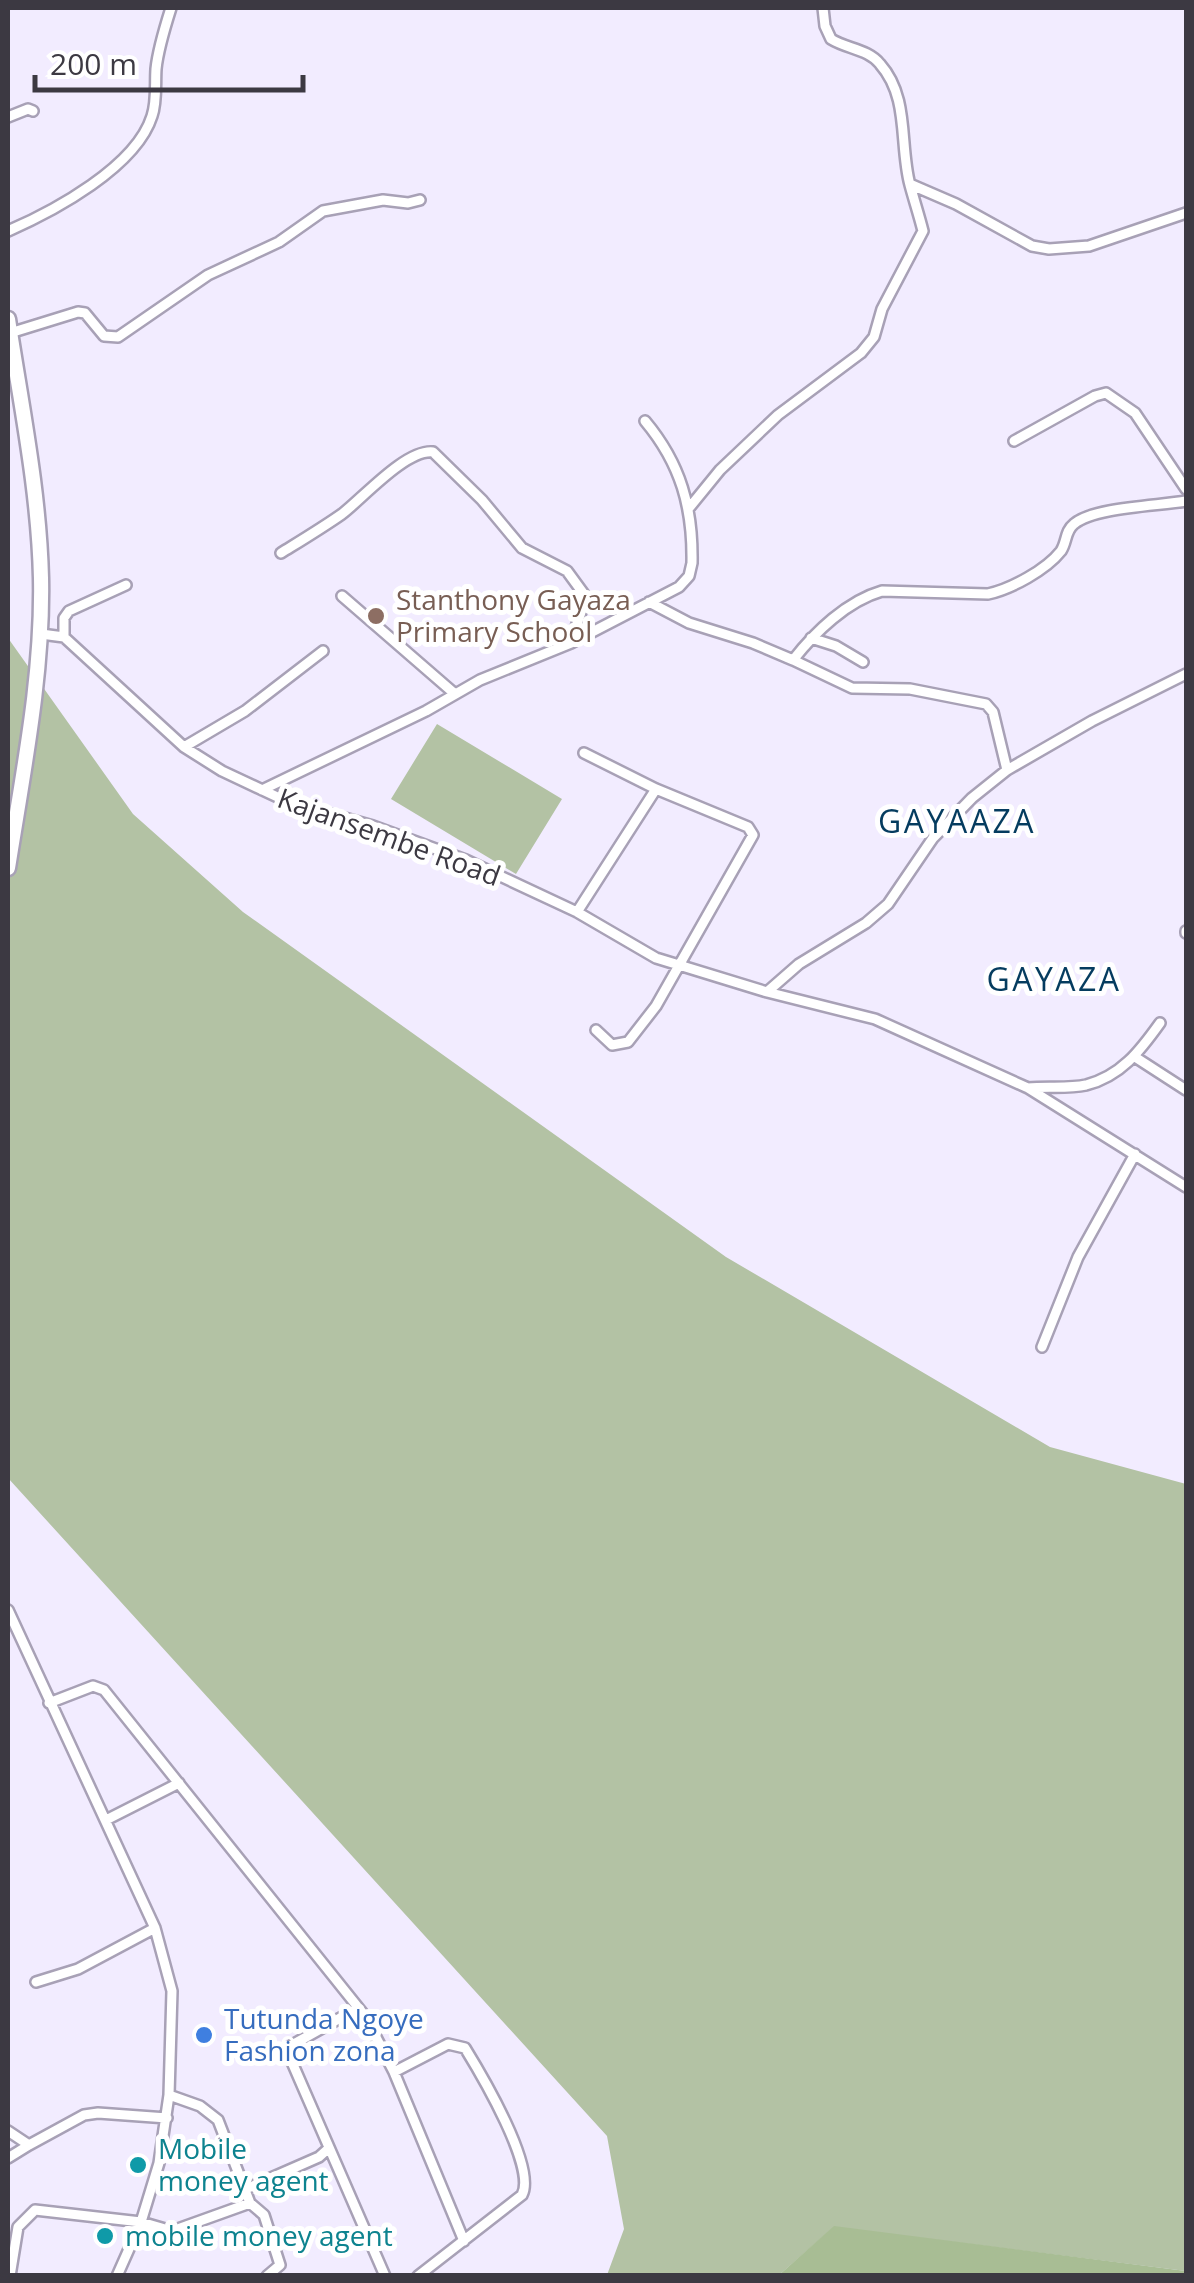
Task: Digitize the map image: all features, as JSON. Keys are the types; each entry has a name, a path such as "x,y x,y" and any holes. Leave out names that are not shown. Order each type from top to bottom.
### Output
{"highway":[{"path":"8,326 34,488 41,576 41,634 30,732 8,868"}],"street":[{"path":"8,231 42,216 85,187 122,160 139,141 153,116 157,63 171,8"},
{"path":"689,508 720,470 778,416 860,353 874,337 882,309 922,230 910,184 902,111 893,84 879,62 867,53 831,39 823,8"},
{"path":"8,117 28,109 33,112"},
{"path":"910,184 956,204 1032,246 1049,249 1089,246 1186,213"},
{"path":"8,326 78,312 104,336 118,337 208,275 278,242 323,211 383,200 420,200"},
{"path":"1014,441 1106,393 1135,412 1186,489"},
{"path":"262,790 480,680 571,643 679,587 689,576 689,508 677,468 645,421"},
{"path":"281,553 344,512 400,466 424,451 432,452 482,500 522,548 567,572 580,585 586,597 571,643"},
{"path":"793,660 811,638 865,596 882,590 988,594 1004,590 1057,556 1065,545 1068,530 1076,522 1094,515 1186,501"},
{"path":"41,634 64,637 68,611 126,585"},
{"path":"342,596 455,694"},
{"path":"650,602 689,623 753,643 852,688 910,689 986,704 992,712 1007,770"},
{"name":"Kajansembe Road","path":"64,637 184,746 222,771 288,802 425,844 577,912 656,958 875,1020 1028,1088 1186,1186"},
{"path":"811,638 836,646 863,662"},
{"path":"184,746 245,711 324,651"},
{"path":"767,992 799,964 866,923 888,904 934,838 972,798 1007,770 1092,721 1186,674"},
{"path":"584,753 656,789 748,826 754,835 663,995 628,1042 612,1045 596,1030"},
{"path":"577,912 656,789"},
{"path":"1028,1088 1084,1086 1125,1066 1160,1023"},
{"path":"1135,1058 1186,1090"},
{"path":"1042,1347 1078,1257 1135,1154"},
{"path":"8,1610 155,1928 172,1990 169,2094 160,2163 141,2222 117,2276"},
{"path":"49,1702 93,1686 104,1690 358,2008 394,2072 464,2241"},
{"path":"106,1820 179,1782"},
{"path":"36,1982 78,1969 155,1928"},
{"path":"358,2008 288,2050 385,2276"},
{"path":"394,2072 442,2047 456,2044 465,2048 507,2124 526,2188 418,2276"},
{"path":"169,2094 200,2106 218,2120 250,2203 264,2215 280,2265 267,2276"},
{"path":"8,2158 84,2115 167,2118"},
{"path":"8,2131 28,2145"},
{"path":"246,2189 319,2157 329,2148"},
{"path":"319,2157 333,2159"},
{"path":"10,2276 18,2227 35,2210 178,2230 250,2203"}],"green space":[{"path":"8,638 133,814 243,912 726,1257 1050,1447 1186,1484 1186,2271 834,2227 779,2275 607,2275 624,2229 607,2136 8,1478"},
{"path":"437,724 562,799 516,874 391,799"},
{"path":"834,2226 1186,2271 1186,2275 779,2275"}],"place":[{"name":"Stanthony Gayaza Primary School","path":"376,616"},
{"name":"Tutunda Ngoye Fashion zona","path":"204,2035"},
{"name":"Mobile money agent","path":"138,2165"},
{"name":"mobile money agent","path":"105,2236"}],"district":[{"name":"GAYAAZA","path":"957,822"},
{"name":"GAYAZA","path":"1054,980"}]}
